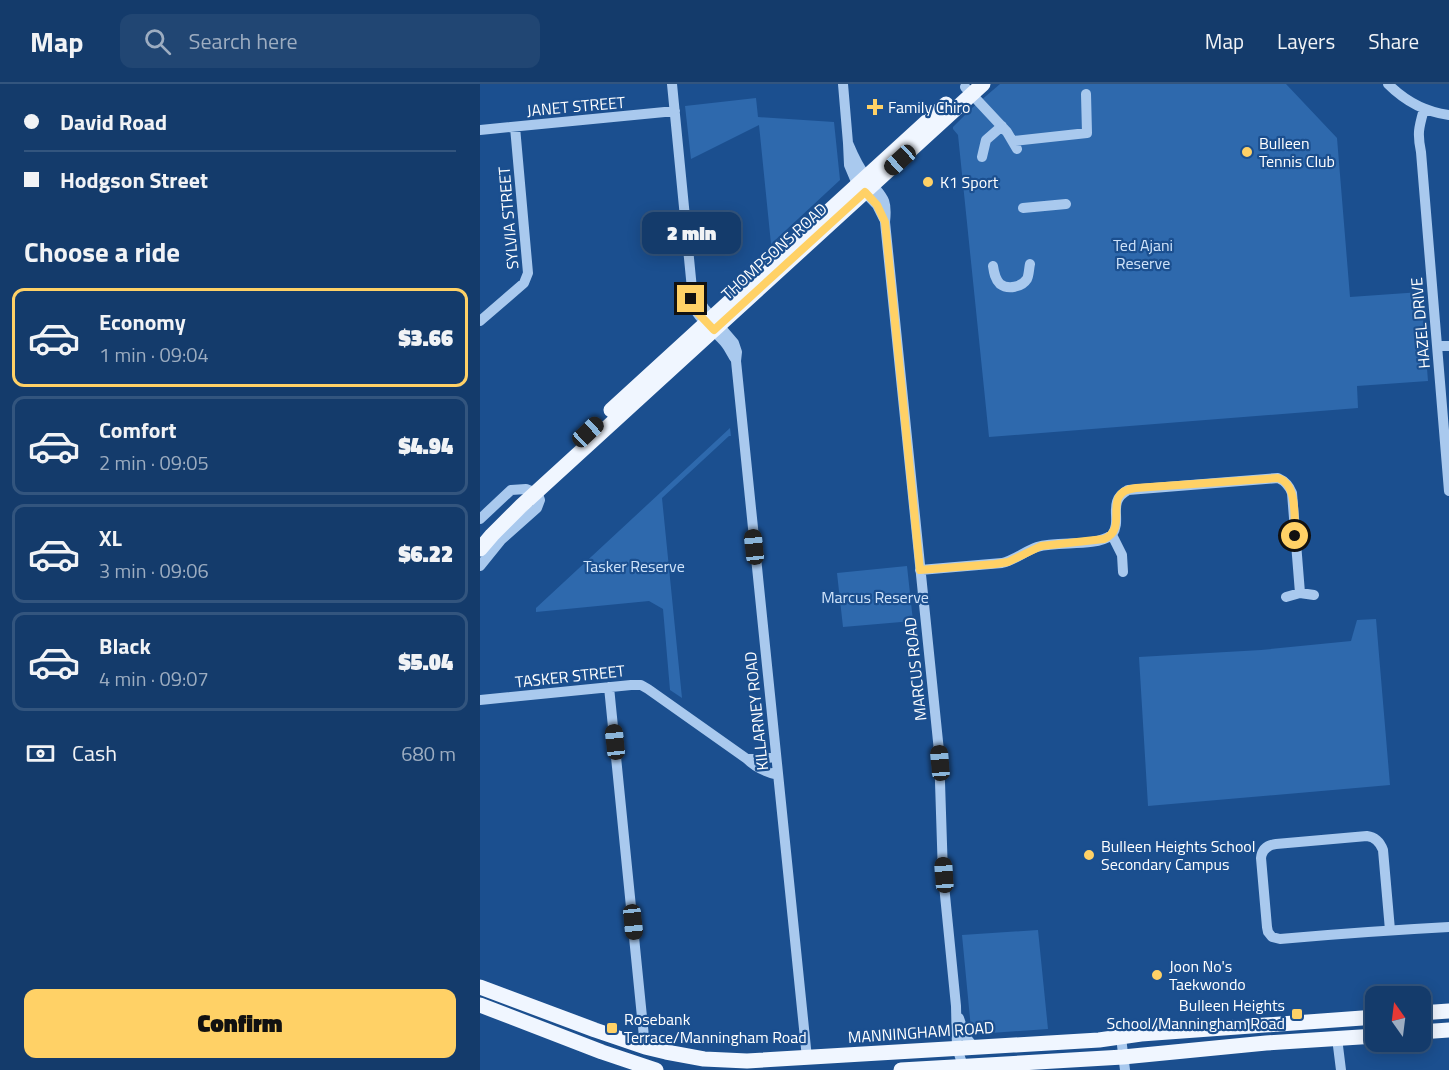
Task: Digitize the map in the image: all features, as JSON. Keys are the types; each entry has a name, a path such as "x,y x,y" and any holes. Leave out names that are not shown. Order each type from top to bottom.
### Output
{"main road":[{"name":"THOMPSONS ROAD","path":"480,533 531,491 972,87"},
{"name":"THOMPSONS ROAD","path":"480,549 531,491"},
{"name":"MANNINGHAM ROAD","path":"480,987 645,1047 685,1056 724,1060 755,1061 1099,1040 1141,1034 1365,1018"},
{"path":"481,1007 656,1070"},
{"path":"1431,1012 1449,1011"},
{"path":"1431,1031 1449,1030"},
{"path":"902,1070 963,1066 1124,1063 1256,1044 1365,1037"}],"street":[{"name":"KILLARNEY ROAD","path":"672,84 692,289 690,296 694,309 734,343 737,352 736,361 807,1058"},
{"name":"MARCUS ROAD","path":"843,84 849,143 865,184 885,222 940,763 942,856 956,1006 957,1048 963,1066"},
{"path":"1388,84 1409,102 1428,111 1449,115"},
{"path":"972,87 1015,145 1087,133 1086,94"},
{"name":"JANET STREET","path":"480,130 675,111"},
{"name":"HAZEL DRIVE","path":"1428,111 1421,152 1449,491"},
{"path":"982,157 986,140 1002,126"},
{"name":"SYLVIA STREET","path":"480,321 524,283 528,273 515,127"},
{"path":"1023,208 1066,204"},
{"path":"993,266 994,275 999,283 1012,288 1021,285 1026,280 1030,264"},
{"path":"1437,351 1449,346"},
{"path":"1437,351 1449,354"},
{"path":"920,570 1002,563 1041,546 1104,539 1112,535 1116,526 1116,503 1128,490 1272,478 1282,480 1290,489 1293,497 1300,593"},
{"name":"THOMPSONS ROAD","path":"480,519 509,491 531,491 540,500 537,508 501,540 480,566"},
{"path":"1112,535 1122,555 1123,572"},
{"path":"1286,597 1300,593 1314,595"},
{"name":"TASKER STREET","path":"480,700 636,684 644,686 760,770 778,775"},
{"path":"609,687 645,1047"},
{"path":"747,759 776,757"},
{"path":"1390,930 1383,850 1382,845 1374,838 1367,836 1276,844 1263,850 1261,858 1267,927 1272,937 1280,939 1449,927"},
{"name":"MARCUS ROAD","path":"956,1006 962,1030 973,1046"},
{"path":"1121,1037 1124,1063"},
{"path":"1338,1038 1341,1070"}],"green space":[{"name":"Ted Ajani Reserve","path":"1000,84 1286,84 1337,138 1350,297 1421,292 1428,381 1357,386 1358,408 989,437 958,135 953,127"},
{"path":"756,98 758,117 834,122 840,180 771,244 759,125 691,159 685,106"},
{"name":"Tasker Reserve","path":"730,428 731,436 662,498 682,698 670,690 663,609 649,601 536,612 536,608"},
{"name":"Marcus Reserve","path":"907,566 913,621 843,627 837,573"},
{"path":"1376,619 1390,785 1148,806 1139,657 1261,650 1351,641 1357,620"},
{"path":"1038,930 1048,1029 977,1034 971,1029 962,935"}],"place":[{"name":"Family Chiro","path":"875,107"},
{"name":"Bulleen Tennis Club","path":"1247,152"},
{"name":"K1 Sport","path":"928,182"},
{"name":"Bulleen Heights School Secondary Campus","path":"1089,855"},
{"name":"Joon No's Taekwondo","path":"1157,975"},
{"name":"Bulleen Heights School/Manningham Road","path":"1297,1014"},
{"name":"Rosebank Terrace/Manningham Road","path":"612,1028"}],"route":[{"path":"691,299 694,309 714,330 865,192 877,205 885,222 920,570 1008,562 1041,546 1104,539 1115,531 1117,521 1115,509 1118,498 1123,492 1136,488 1278,478 1285,482 1293,497 1295,536"}]}
